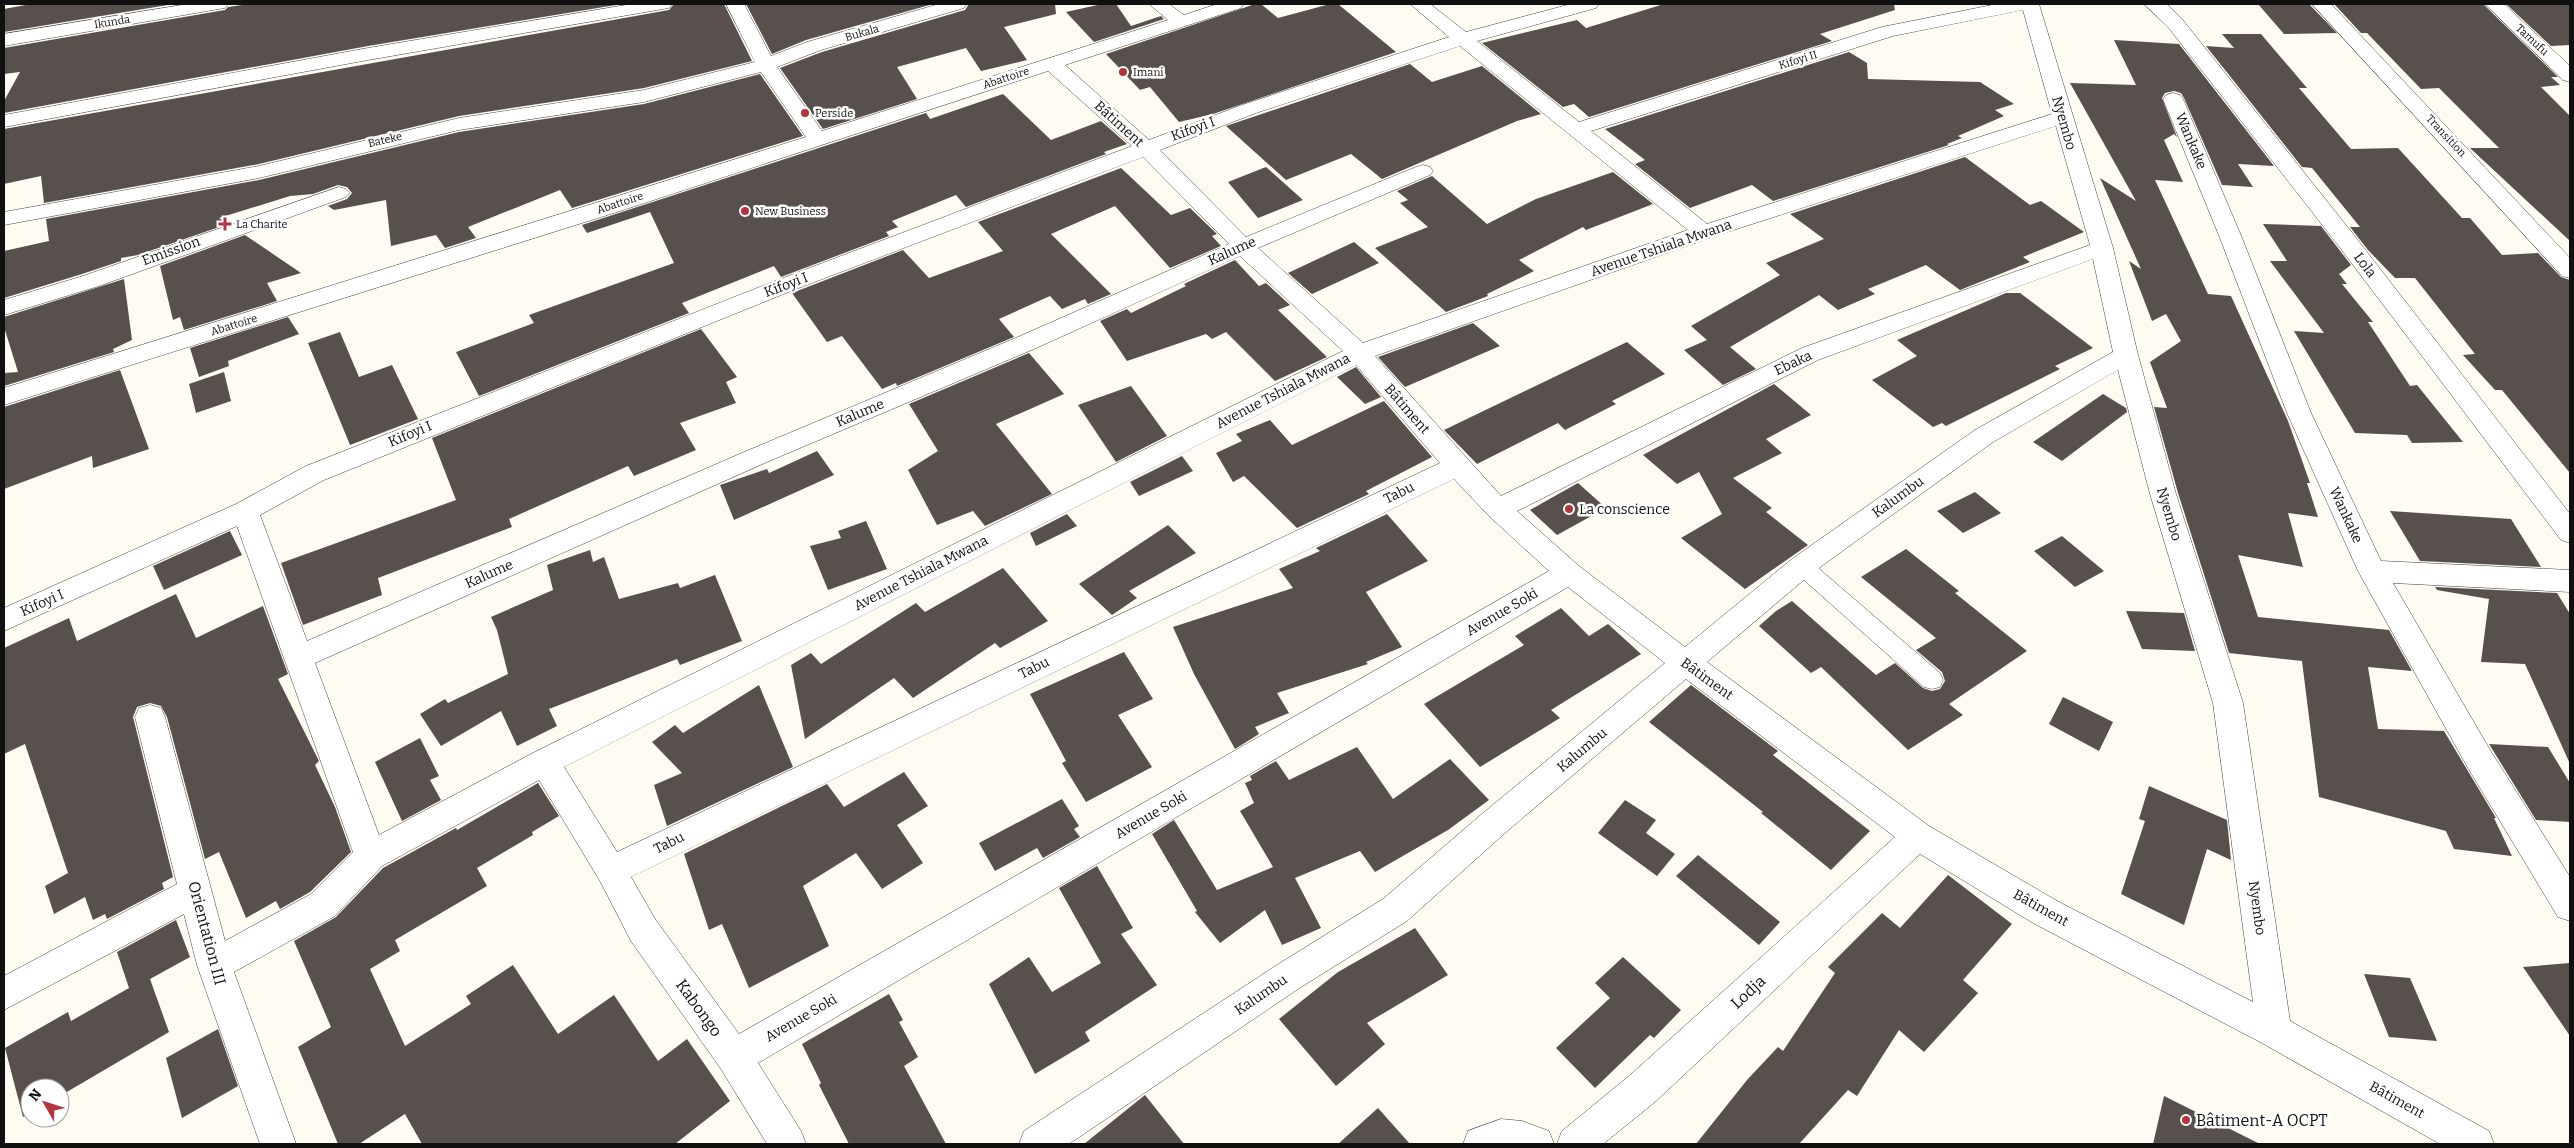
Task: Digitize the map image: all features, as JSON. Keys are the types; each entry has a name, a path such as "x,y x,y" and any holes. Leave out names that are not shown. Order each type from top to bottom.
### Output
{"street":[{"name":"Ikunda","path":"4,40 219,4"},
{"path":"4,121 606,9 663,4"},
{"path":"735,4 766,65 817,138"},
{"name":"Bukala","path":"766,65 814,46 958,4"},
{"path":"1158,4 1181,21"},
{"name":"Abattoire","path":"4,397 590,213 1235,4"},
{"path":"1419,4 1704,232"},
{"name":"Kifoyi I","path":"4,620 245,511 315,473 436,423 783,286 1248,108 1377,69 1463,39 1590,4"},
{"name":"Kifoyi II","path":"1577,129 1889,32 2023,4"},
{"name":"Nyembo","path":"2030,4 2102,248 2126,355 2163,494 2228,702 2274,1031"},
{"name":"Lola","path":"2153,4 2161,8 2175,23 2343,236 2570,532"},
{"name":"Transition","path":"2321,4 2570,270"},
{"name":"Tamufu","path":"2494,4 2570,76"},
{"name":"Bâtiment","path":"1052,64 1145,147 1243,246 1359,352 1456,466 1498,508 1569,573 1686,664 1765,720 1918,836 2045,912 2274,1031 2476,1144"},
{"name":"Bateke","path":"4,218 259,172 460,124 644,96 766,65"},
{"name":"Wankake","path":"2173,99 2299,412 2372,571 2479,759 2570,906"},
{"name":"Avenue Tshiala Mwana","path":"214,965 323,905 371,856 544,762 1359,352 1704,232 2062,117"},
{"name":"Kalume","path":"299,657 758,456 1026,343 1243,246 1423,171"},
{"name":"Emission","path":"4,308 91,281 338,193"},
{"name":"Ebaka","path":"1498,508 1810,354 2102,248"},
{"name":"Kalumbu","path":"1037,1144 1289,976 1395,910 1494,823 1802,566 1984,436 2126,355"},
{"name":"Tabu","path":"611,871 1456,466"},
{"path":"245,511 371,856"},
{"path":"2372,571 2570,581"},
{"name":"Avenue Soki","path":"734,1057 1569,573"},
{"name":"Orientation III","path":"150,717 214,965 278,1144"},
{"name":"Kabongo","path":"544,762 611,871 643,930 734,1057 788,1144"},
{"name":"Lodja","path":"1576,1144 1642,1089 1918,836"},
{"path":"4,994 196,891"},
{"path":"1481,1144 1492,1138 1518,1137 1536,1144"}],"lane":[{"path":"1802,566 1932,680"}],"building":[{"path":"31,4 174,4 4,32 4,9"},
{"path":"249,4 622,4 368,46 4,113 4,101 20,72 4,74 4,48 225,10 228,7"},
{"path":"674,4 724,4 752,61 644,88 459,116 259,164 44,203 41,176 4,184 4,129 669,10"},
{"path":"746,4 933,4 806,40 772,54"},
{"path":"969,4 1055,4 1056,14 1004,27 1027,60 981,71 966,48 897,67 917,99 823,129 780,68 822,52 965,10"},
{"path":"1102,4 1116,4 1131,26 1161,16 1164,19 1094,42 1066,12"},
{"path":"1255,4 1261,4 1278,18 1330,4 1338,4 1396,52 1213,114 1179,122 1150,87 1140,90 1106,54"},
{"path":"1664,4 1894,4 1895,10 1820,34 1832,41 1589,117 1574,104 1563,107 1482,43 1577,20 1586,28"},
{"path":"2258,4 2309,4 2337,33 2284,34"},
{"path":"2483,4 2558,77 2551,77 2560,85 2541,87 2570,116 2570,241 2470,148 2499,148 2439,88 2421,89 2367,33 2361,33 2335,5"},
{"path":"2506,4 2570,5 2570,45 2551,46"},
{"path":"2222,34 2261,34 2307,88 2299,88 2351,149 2398,148 2462,218 2470,218 2502,255 2538,253 2561,277 2570,280 2570,473 2502,390 2495,390 2463,355 2475,354 2415,278 2395,278 2368,250 2350,227 2360,227 2312,168 2302,167 2206,46 2234,48"},
{"path":"2114,40 2179,44 2274,166 2238,164 2253,187 2222,185 2181,93 2174,91 2165,93 2162,98 2177,137 2174,134 2164,140 2183,182 2155,180 2208,294 2231,296 2288,421 2310,483 2307,483 2318,517 2288,513 2303,567 2238,555 2258,617 2389,630 2412,671 2368,667 2378,729 2444,731 2496,818 2494,818 2512,856 2454,849 2446,831 2319,797 2302,661 2229,653 2178,493 2154,407 2167,408 2150,362 2181,341 2166,314 2152,321 2129,261 2141,269 2100,178 2136,201 2070,83 2136,85"},
{"path":"1849,52 1867,63 1868,79 1980,82 2014,104 1995,110 2004,116 1958,136 1962,138 1947,144 1949,145 1773,201 1752,185 1690,208 1635,164 1645,160 1605,129"},
{"path":"1410,64 1432,82 1482,66 1541,114 1517,121 1382,179 1351,154 1286,180 1226,126"},
{"path":"760,74 803,136 572,208 560,190 468,227 476,238 445,248 436,235 391,246 386,200 334,210 328,206 347,199 352,193 347,187 338,185 313,194 290,196 219,218 228,224 138,255 121,258 121,261 82,274 4,298 4,251 49,241 46,219 259,180 459,132 644,104"},
{"path":"1003,94 1051,140 1101,121 1127,144 1104,152 1106,154 966,207 956,195 892,221 898,227 886,232 889,236 781,277 774,266 682,303 689,313 479,396 456,352 534,323 529,315 674,263 650,212 587,233 582,225 926,113 930,119"},
{"path":"1965,157 2030,205 2041,201 2084,232 2023,257 2030,262 1960,290 1926,265 1868,289 1875,294 1838,310 1819,295 1730,347 1756,369 1723,385 1684,350 1707,340 1691,326 1780,275 1766,263 1824,239 1790,214"},
{"path":"1266,167 1303,200 1258,218 1228,182"},
{"path":"1121,168 1171,215 1190,208 1217,234 1212,236 1221,246 1170,268 1115,206 1051,234 1111,294 1088,304 1085,299 1062,309 1050,296 999,319 1014,337 897,386 896,383 882,389 842,336 827,342 792,293 903,250 929,278 1003,251 978,222"},
{"path":"1613,172 1653,204 1586,230 1583,227 1519,260 1534,271 1487,294 1488,296 1446,312 1375,248 1428,227 1400,203 1408,200 1397,191 1432,176 1487,224 1536,199"},
{"path":"2263,224 2321,226 2351,265 2339,274 2347,284 2342,284 2373,322 2368,322 2410,386 2417,385 2463,442 2412,443 2407,435 2355,433 2294,331 2324,333 2270,261 2287,261"},
{"path":"245,235 301,273 267,283 277,301 184,330 180,317 173,320 160,266"},
{"path":"1354,242 1379,263 1312,294 1288,273"},
{"path":"1235,260 1259,286 1266,283 1290,305 1278,310 1327,357 1275,381 1226,332 1212,339 1206,334 1127,361 1100,321 1127,309 1131,313 1186,286 1184,284"},
{"path":"124,279 132,340 113,349 114,352 4,386 4,373 18,372 4,327 4,317"},
{"path":"2006,293 2020,293 2093,348 2055,366 2060,369 1946,426 1942,423 1933,427 1872,380 1917,356 1897,340"},
{"path":"288,317 299,334 228,361 229,366 199,377 190,348"},
{"path":"1473,323 1500,346 1405,387 1378,357"},
{"path":"701,329 737,377 726,382 736,403 680,423 696,450 634,476 628,466 509,519 512,527 378,578 382,595 303,625 281,563 456,500 432,438"},
{"path":"340,332 359,377 392,365 418,419 350,445 308,343"},
{"path":"1627,342 1665,374 1612,401 1616,404 1565,430 1558,423 1477,464 1444,430"},
{"path":"1029,353 1064,394 996,424 1052,494 985,526 973,511 937,525 908,470 938,451 909,404"},
{"path":"1356,367 1381,397 1365,404 1337,377"},
{"path":"120,370 149,449 93,468 92,456 4,489 4,407"},
{"path":"224,372 231,401 196,413 189,384"},
{"path":"1774,384 1811,415 1766,439 1782,453 1733,478 1772,508 1766,512 1808,545 1745,589 1681,538 1722,514 1699,472 1677,484 1643,455"},
{"path":"1131,386 1167,436 1116,462 1078,405"},
{"path":"2103,394 2126,408 2127,412 2062,461 2033,442"},
{"path":"1384,401 1432,457 1366,491 1369,494 1297,528 1244,476 1233,482 1216,453 1242,441 1236,434 1270,420 1292,445"},
{"path":"817,451 834,475 734,520 720,485 767,469 769,473"},
{"path":"1182,456 1193,471 1139,496 1130,482"},
{"path":"1578,483 1606,508 1557,535 1530,510"},
{"path":"1975,492 2001,513 1963,533 1937,511"},
{"path":"2390,511 2511,519 2541,567 2420,561"},
{"path":"1067,514 1077,526 1036,546 1030,533"},
{"path":"1387,514 1428,561 1366,592 1402,647 1366,662 1368,664 1277,693 1289,713 1255,727 1259,734 1235,749 1194,674 1173,627 1293,588 1279,569 1320,551 1316,548"},
{"path":"866,521 887,569 828,590 810,546 841,538 838,531"},
{"path":"1168,525 1196,553 1129,591 1137,598 1112,615 1079,584"},
{"path":"230,531 242,555 164,590 153,566"},
{"path":"2062,536 2104,571 2075,587 2034,551"},
{"path":"1906,549 1959,591 1955,593 2027,651 1949,704 1963,715 1908,750 1821,667 1811,673 1759,626 1776,611 1792,601 1876,675 1895,663 1923,688 1932,691 1940,689 1945,681 1942,672 1916,650 1936,638 1861,577"},
{"path":"590,550 593,562 604,557 619,599 678,583 680,588 715,575 742,641 680,665 677,659 549,709 557,726 517,746 501,711 441,746 420,714 445,699 448,703 508,674 497,630 491,617 553,590 547,565"},
{"path":"1003,568 1048,621 1000,648 995,643 913,698 894,678 805,739 791,665 811,653 821,664 916,603 925,612"},
{"path":"2435,587 2557,593 2570,614 2570,764 2525,664 2481,662 2489,599 2437,590"},
{"path":"176,594 196,638 263,606 288,674 278,679 319,761 315,765 335,807 351,852 310,892 280,909 276,901 246,918 219,852 205,859 167,717 161,706 150,703 137,707 133,717 173,877 162,883 164,889 107,919 105,914 93,920 85,897 54,914 45,886 68,873 25,744 4,754 4,648 69,618 77,641"},
{"path":"1561,608 1589,636 1608,624 1641,654 1551,710 1560,718 1480,767 1424,704 1524,645 1515,636"},
{"path":"2126,611 2184,613 2195,651 2142,649"},
{"path":"1124,652 1153,699 1118,715 1152,767 1086,802 1062,763 1066,761 1030,694"},
{"path":"759,685 793,767 667,826 654,785 682,773 652,742 675,725 683,733"},
{"path":"1691,685 1778,751 1773,755 1870,831 1831,870 1761,813 1763,812 1649,722"},
{"path":"2063,697 2113,722 2099,751 2049,724"},
{"path":"420,738 439,776 430,780 441,800 402,821 375,762"},
{"path":"2489,744 2548,747 2570,783 2570,822 2536,820"},
{"path":"1357,747 1393,799 1450,759 1489,800 1448,830 1375,872 1360,851 1295,878 1321,928 1282,945 1265,910 1220,943 1195,912 1197,911 1152,834 1174,820 1217,890 1273,867 1240,811 1254,803 1245,783 1252,780 1250,776 1276,761 1289,780"},
{"path":"904,772 928,806 897,825 923,863 882,889 856,853 803,886 829,946 749,988 722,924 709,930 684,854 827,784 844,807"},
{"path":"538,783 559,816 532,832 533,835 477,868 487,886 395,940 400,951 370,969 405,1046 471,1004 466,996 513,965 558,1034 614,995 658,1061 687,1039 730,1101 675,1144 422,1144 405,1114 359,1144 338,1144 298,1047 331,1027 294,941 336,917 383,868 456,828 457,830"},
{"path":"2149,786 2227,820 2231,860 2207,849 2184,925 2121,894 2145,821 2139,819"},
{"path":"1062,799 1079,826 1074,829 1080,837 1043,858 1037,848 995,871 979,843"},
{"path":"1625,800 1656,820 1646,833 1675,854 1657,876 1598,833"},
{"path":"1698,855 1780,922 1759,945 1676,876"},
{"path":"1097,866 1133,928 1121,934 1157,985 1085,1032 1090,1041 1035,1074 989,984 1029,957 1052,992 1101,963 1059,888"},
{"path":"1948,875 2012,924 1963,980 1978,993 1924,1052 1899,1030 1857,1096 1848,1090 1799,1144 1696,1144 1747,1080 1778,1047 1783,1051 1835,973 1828,967 1882,913 1900,928"},
{"path":"176,920 190,957 150,979 169,1032 70,1090 70,1078 20,1078 20,1106 5,1048 68,1012 71,1021 129,988 117,952"},
{"path":"1415,928 1448,975 1367,1023 1385,1044 1336,1086 1279,1019 1338,972"},
{"path":"1623,957 1681,1010 1654,1038 1650,1035 1595,1088 1556,1048 1610,998 1595,983"},
{"path":"2570,963 2570,1036 2523,967"},
{"path":"2364,974 2410,978 2437,1041 2389,1037"},
{"path":"889,994 903,1020 899,1022 918,1057 904,1066 946,1144 849,1144 819,1085 821,1083 802,1044"},
{"path":"218,1029 238,1086 182,1118 166,1058"},
{"path":"1145,1095 1184,1144 1084,1144"},
{"name":"Bâtiment-A OCPT","path":"2164,1096 2260,1144 2153,1144"},
{"path":"1378,1108 1410,1144 1338,1144"}],"place":[{"name":"Imani","path":"1123,72"},
{"name":"Perside","path":"805,113"},
{"name":"New Business","path":"745,211"},
{"name":"La Charite","path":"225,224"},
{"name":"La conscience","path":"1569,509"},
{"name":"Bâtiment-A OCPT","path":"2186,1120"}]}
